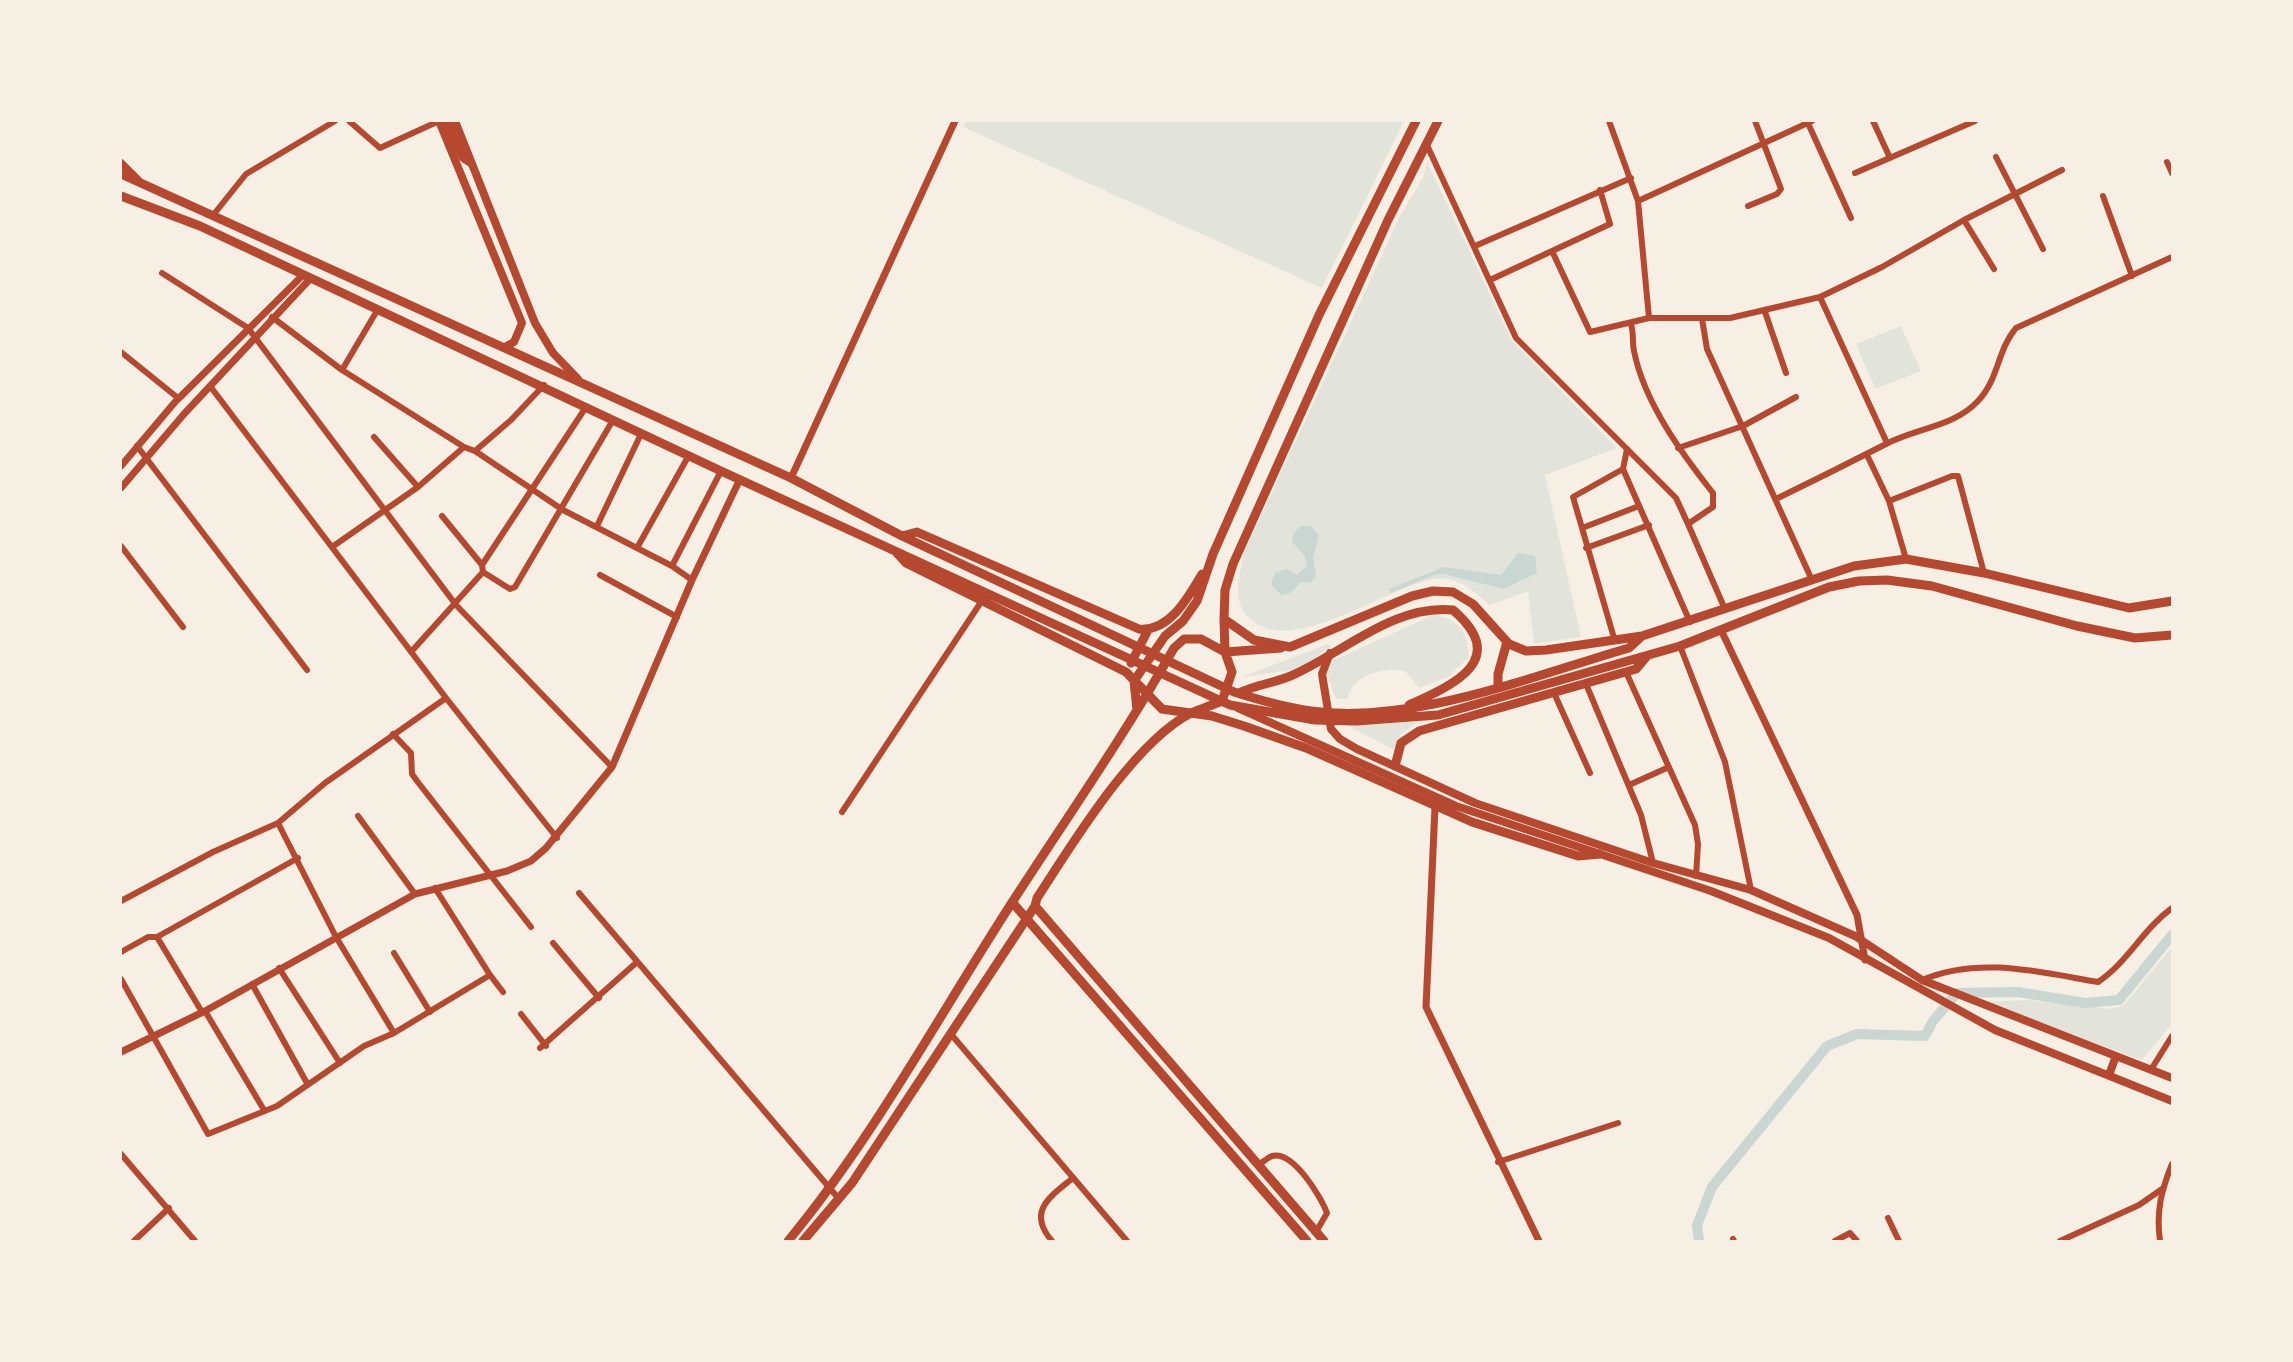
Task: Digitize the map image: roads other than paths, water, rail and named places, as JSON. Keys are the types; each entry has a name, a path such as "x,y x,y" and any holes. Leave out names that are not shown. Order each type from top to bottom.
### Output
{"main road":[{"path":"439,121 522,323 514,342 505,347"},
{"path":"447,121 461,154 472,164"},
{"path":"455,121 535,323 553,353 578,379"},
{"path":"1138,710 1134,681 1165,636 1183,621 1197,601 1212,557 1320,315 1416,121"},
{"path":"1226,703 1232,672 1226,652 1225,590 1233,564 1425,141 1438,121"},
{"path":"460,171 461,154"},
{"path":"121,163 138,180"},
{"path":"121,174 578,379 791,478 902,536 1234,692 1272,704 1313,711 1398,710 1434,704 1629,648 1642,636"},
{"path":"121,196 200,226 544,385 613,421 721,471 1456,806 1711,891 1829,938 1995,1030 2172,1101"},
{"path":"492,248 503,245"},
{"path":"902,536 917,531 1097,612 1147,630"},
{"path":"894,550 906,563 1126,672 1162,709 1212,716 1306,748 1435,807 1578,856 1600,853"},
{"path":"1126,672 1147,630 1184,606 1212,557"},
{"path":"788,1241 831,1190 1012,902 1138,710 1174,648 1184,639 1201,639 1226,652 1290,647 1412,596 1433,591 1453,592 1472,604 1507,642 1526,651 1642,636 1811,579 1866,564 1906,559 1984,573 2129,608 2172,601"},
{"path":"1226,703 1315,719 1356,721 1438,715 1680,646 1829,587 1887,580 1932,586 2077,626 2135,638 2172,635"},
{"path":"803,1241 839,1199 1025,916 1035,905 1042,890 1109,795 1155,741 1190,714 1226,703 1248,688 1294,675 1330,653 1401,617 1432,608 1453,610 1474,634 1477,646 1475,664 1468,674 1398,710"},
{"path":"1224,619 1254,640 1290,647"},
{"path":"1499,708 1498,674 1507,642"},
{"path":"1330,653 1322,674 1331,729 1348,744 1475,803 1653,863 1751,890 1863,941 1922,980 2172,1078"},
{"path":"1395,766 1401,743 1409,736 1636,669 1648,655"},
{"path":"1012,902 1307,1241"},
{"path":"1035,905 1324,1241"},
{"path":"2109,1074 2116,1056"},
{"path":"877,1119 894,1118"}],"street":[{"path":"214,214 246,174 335,121"},
{"path":"349,121 380,148 439,121"},
{"path":"791,478 955,121"},
{"path":"1609,121 1638,201 1649,318"},
{"path":"1748,206 1777,194 1781,189 1755,121"},
{"path":"1638,201 1809,121 1851,218"},
{"path":"1872,121 1890,158"},
{"path":"1855,173 1975,121"},
{"path":"1425,141 1516,338 1676,498 1724,607"},
{"path":"1996,157 2043,249"},
{"path":"2167,162 2172,173"},
{"path":"1552,251 1590,332 1649,318 1730,318 1765,312 1819,297 1882,267 1964,220 2062,170"},
{"path":"1475,246 1631,178"},
{"path":"1490,280 1610,224 1600,190"},
{"path":"2103,196 2132,276"},
{"path":"1964,220 1994,269"},
{"path":"1776,499 1887,443 1947,422 1976,404 1992,385 2003,343 2016,328 2172,257"},
{"path":"162,274 248,328 456,605 612,767"},
{"path":"121,488 307,276"},
{"path":"121,466 178,398 248,328 307,276"},
{"path":"1819,297 1887,443"},
{"path":"342,370 378,309"},
{"path":"1765,312 1786,373"},
{"path":"272,317 342,370 464,447 475,450 531,490 563,510 672,566 692,580"},
{"path":"1702,318 1707,349 1811,579"},
{"path":"1631,324 1634,351 1645,382 1678,449 1713,493 1713,507 1688,524"},
{"path":"121,352 178,398"},
{"path":"475,450 512,420 544,385"},
{"path":"210,386 446,698 557,838"},
{"path":"1678,449 1743,426 1796,397"},
{"path":"411,652 456,605 586,407"},
{"path":"442,516 482,568 510,589 515,587 563,510 613,421"},
{"path":"597,526 641,434"},
{"path":"374,437 418,487"},
{"path":"137,446 307,670"},
{"path":"331,547 418,487 464,447"},
{"path":"1627,449 1623,469 1690,622"},
{"path":"637,548 689,455"},
{"path":"1867,455 1889,501 1906,559"},
{"path":"1614,638 1573,496 1623,469"},
{"path":"672,566 721,471"},
{"path":"1889,501 1958,476 1984,573"},
{"path":"121,1052 204,1011 415,894 507,872 531,861 557,838 612,767 692,580 740,479"},
{"path":"1582,528 1639,506"},
{"path":"1586,548 1649,525"},
{"path":"121,546 183,627"},
{"path":"600,575 677,617"},
{"path":"842,812 983,599"},
{"path":"1721,630 1857,915 1865,960"},
{"path":"1680,646 1725,762 1751,890"},
{"path":"1626,672 1695,825 1698,844 1696,876"},
{"path":"1586,684 1641,815 1653,863"},
{"path":"1554,693 1590,773"},
{"path":"121,901 213,852 278,823 325,783 446,698"},
{"path":"393,734 411,753 412,774 417,781 531,927"},
{"path":"1629,785 1670,767"},
{"path":"1435,807 1426,1007 1498,1161 1539,1241"},
{"path":"358,816 415,894"},
{"path":"278,823 336,937 394,1033"},
{"path":"121,952 148,937 157,937 298,858"},
{"path":"435,888 503,992"},
{"path":"579,893 839,1199"},
{"path":"1922,980 1948,969 2003,967 2098,982 2116,970 2159,918 2172,908"},
{"path":"157,937 264,1110"},
{"path":"553,943 598,998"},
{"path":"394,953 430,1012"},
{"path":"521,1014 543,1047 637,962"},
{"path":"279,968 340,1063"},
{"path":"121,979 208,1134 277,1106 364,1046 394,1033 490,975"},
{"path":"252,984 308,1085"},
{"path":"950,1033 1127,1241"},
{"path":"2152,1068 2172,1036"},
{"path":"1498,1161 1618,1123"},
{"path":"121,1154 195,1241"},
{"path":"1258,1165 1272,1156 1280,1156 1295,1165 1322,1199 1326,1213 1316,1232"},
{"path":"2160,1241 2156,1216 2162,1189 2172,1164"},
{"path":"1052,1241 1042,1222 1041,1211 1045,1201 1073,1178"},
{"path":"2060,1241 2138,1205 2162,1189"},
{"path":"134,1241 169,1208"},
{"path":"1888,1218 1899,1241"},
{"path":"1835,1241 1850,1233 1857,1241"}],"waterway":[{"path":"1699,1241 1697,1225 1712,1187 1827,1046 1857,1034 1925,1036 1933,1021 1957,993 2018,992 2085,1003 2119,1000 2172,935"}]}
